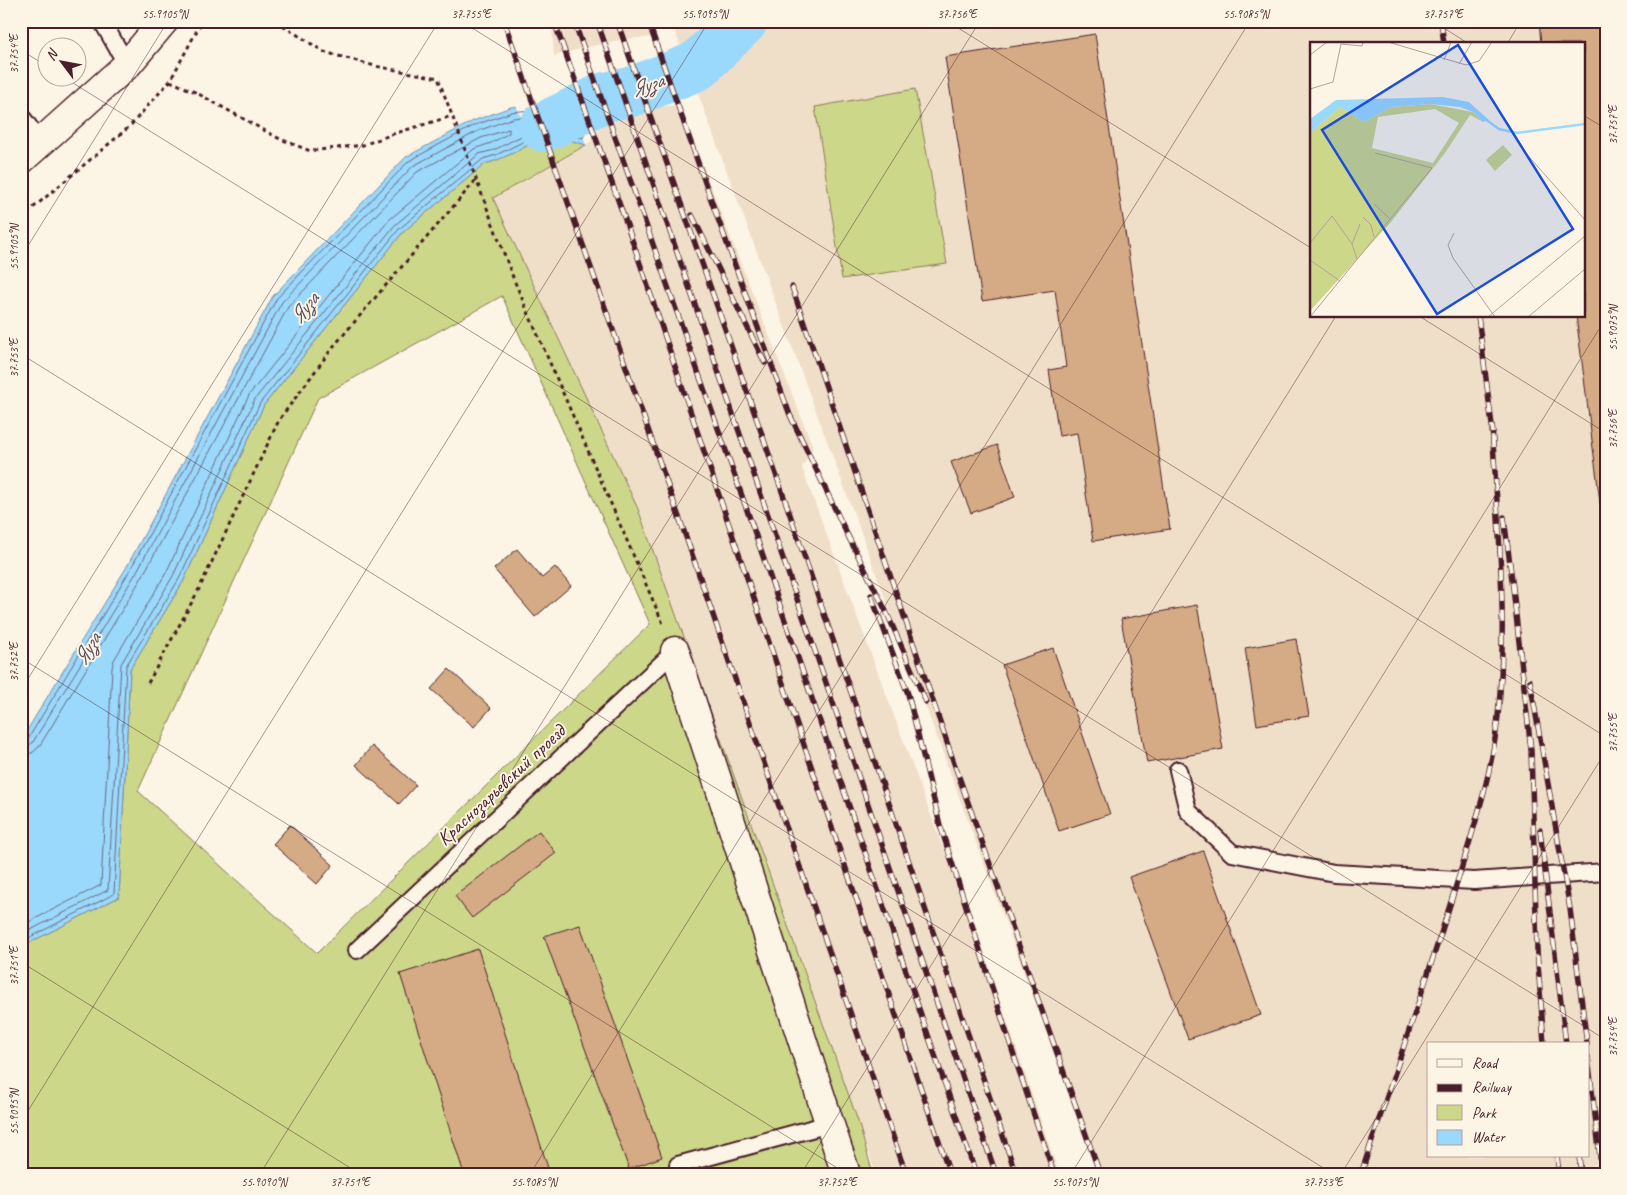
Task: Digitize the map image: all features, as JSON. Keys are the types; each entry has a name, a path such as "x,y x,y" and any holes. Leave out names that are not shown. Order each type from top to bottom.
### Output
{"street":[{"path":"31,152 126,65 164,21"},
{"path":"675,651 846,1174"}],"lane":[{"path":"102,21 126,65"},
{"path":"21,116 31,152"},
{"name":"Краснозарьевский проезд","path":"357,950 675,651"},
{"path":"1178,770 1188,811 1232,853 1334,873 1474,881 1606,872"},
{"path":"678,1165 829,1124"}],"path":[{"path":"21,218 129,127 170,81 202,21"},
{"path":"276,21 324,52 375,66 438,78 514,280 675,651"},
{"path":"170,81 195,92 278,138 310,150 363,145 452,116"},
{"path":"148,683 198,589 280,420 333,347 476,180"}],"shaded area":[{"path":"547,21 649,21 655,37 624,39 554,56 552,27"},
{"path":"671,21 1606,21 1606,1174 1099,1174"},
{"path":"647,105 679,106 813,447 802,468 1003,1009 1059,1174 876,1174 638,509 493,198 586,145 609,118 627,110"}],"green space":[{"path":"915,89 947,264 842,279 815,107"},
{"path":"550,134 586,145 493,198 638,509 858,1121 873,1174 21,1174 21,947 119,897 130,669 183,582 264,405 403,232 485,164 510,155","holes":["502,296 650,624 317,953 138,791 318,398"]}],"water":[{"path":"572,94 605,97 586,145 550,134 510,155 485,164 403,232 264,405 183,582 130,669 119,897 21,947 21,740 126,568 273,296 406,157 473,121 511,107 538,104"}],"pier":[{"path":"567,93 605,94 607,96 591,141 586,145"},
{"path":"546,99 558,139 550,137 530,146 516,104"}],"building":[{"path":"1539,21 1606,21 1606,549 1576,318 1584,318 1584,42 1541,42"},
{"path":"1095,34 1170,529 1093,541 1077,433 1059,436 1049,370 1066,367 1055,290 982,301 945,57"},
{"path":"997,445 1015,497 971,513 951,462"},
{"path":"517,549 542,578 555,567 571,586 535,617 494,569"},
{"path":"1197,605 1223,749 1147,763 1121,619"},
{"path":"1296,639 1309,716 1257,725 1245,648"},
{"path":"1053,648 1110,814 1059,831 1002,665"},
{"path":"449,669 491,708 474,727 431,689"},
{"path":"372,746 416,785 399,804 356,765"},
{"path":"290,825 333,865 317,884 273,844"},
{"path":"539,831 556,853 472,918 455,896"},
{"path":"1203,851 1261,1015 1188,1039 1129,877"},
{"path":"580,925 662,1157 629,1169 544,936"},
{"path":"478,949 550,1174 464,1174 400,974"}],"waterway":[{"name":"Яуза","path":"544,127 605,97 631,92 697,66 743,21"}],"railway":[{"path":"504,21 686,537 906,1174"},
{"path":"554,21 628,228 950,1174"},
{"path":"574,21 748,513 976,1174"},
{"path":"597,21 996,1174"},
{"path":"617,21 785,500 1016,1174"},
{"path":"648,21 790,415 886,611 926,702"},
{"path":"1441,21 1444,42"},
{"path":"692,215 765,363"},
{"path":"792,287 954,763 1100,1174"},
{"path":"1478,318 1493,433"},
{"path":"1361,1174 1468,848 1491,761 1498,716 1502,644 1499,535 1492,427"},
{"path":"1504,517 1531,750 1537,950 1544,1042"},
{"path":"871,595 908,694 940,825 1054,1174"},
{"path":"1530,681 1570,909 1587,1042"},
{"path":"1540,830 1566,1042"},
{"path":"1590,1074 1602,1174"},
{"path":"1557,1158 1559,1174"},
{"path":"1579,1158 1581,1174"}]}
